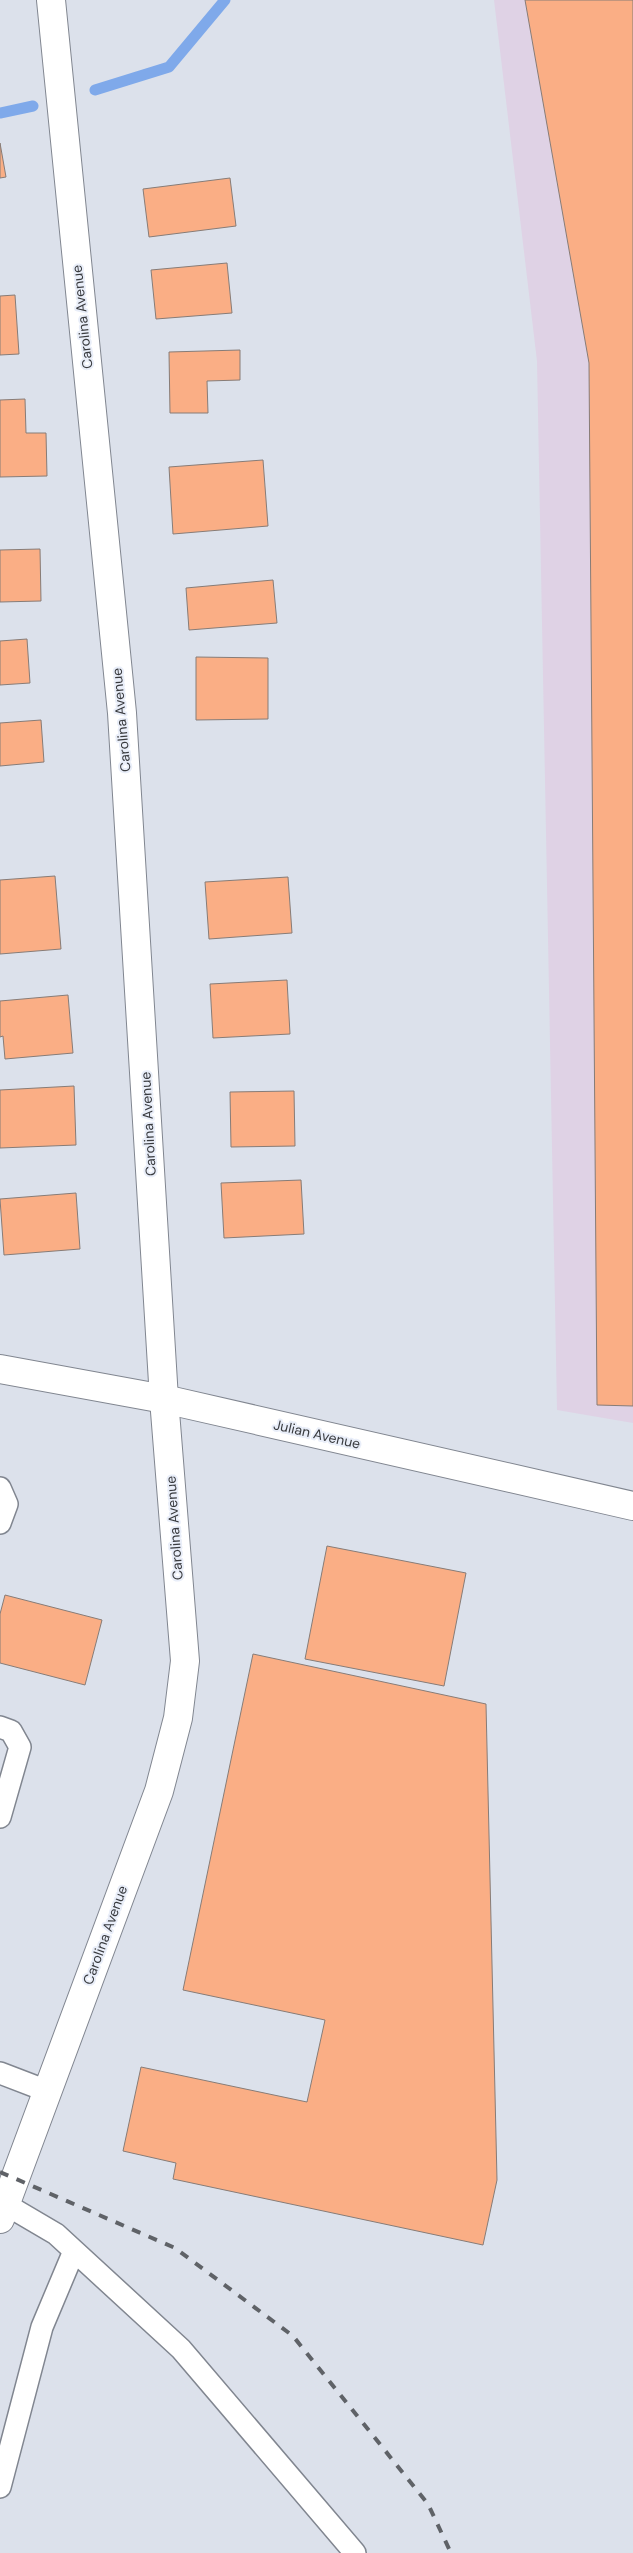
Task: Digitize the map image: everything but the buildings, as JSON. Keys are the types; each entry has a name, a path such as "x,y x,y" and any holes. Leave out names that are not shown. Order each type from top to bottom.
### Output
{"street":[{"name":"Carolina Avenue","path":"3,2212 159,1791 178,1718 184,1661 164,1399 122,713 51,0"},
{"name":"Julian Avenue","path":"0,1370 164,1399 633,1506"}],"lane":[{"path":"0,1488 7,1504 0,1523"},
{"path":"0,1727 12,1731 20,1748 0,1817"},
{"path":"0,2074 47,2091"},
{"path":"3,2212 56,2234 181,2349 355,2553"},
{"path":"0,2487 42,2327 74,2252"}],"shaded area":[{"path":"494,0 633,0 633,1423 557,1410 537,361"}],"waterway":[{"path":"95,90 169,67 225,0"},
{"path":"0,113 33,106"}],"railway":[{"path":"0,2172 175,2248 293,2336 428,2504 451,2553"}]}
